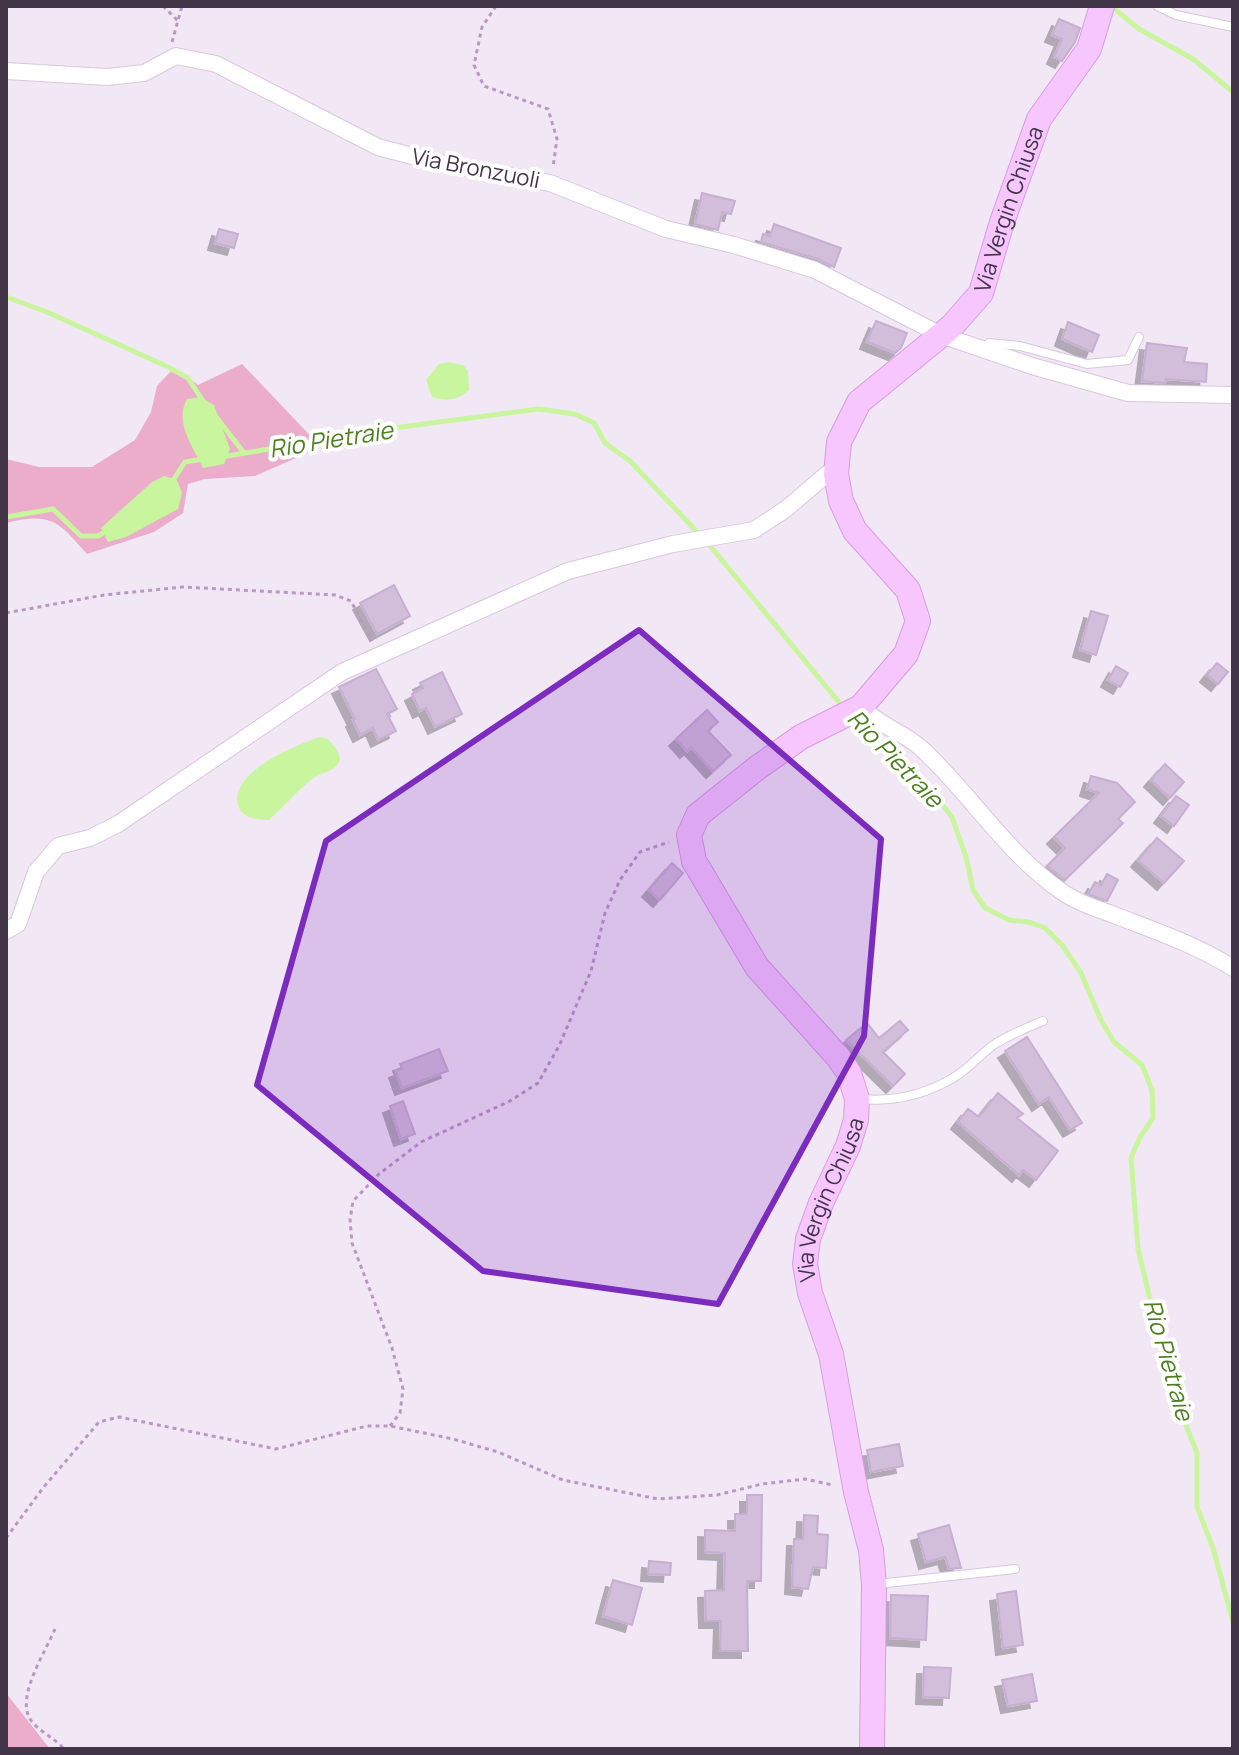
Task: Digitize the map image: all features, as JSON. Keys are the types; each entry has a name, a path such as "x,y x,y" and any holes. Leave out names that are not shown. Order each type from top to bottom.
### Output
{"street":[{"name":"Via Vergin Chiusa","path":"872,1749 874,1585 871,1550 856,1492 831,1354 810,1293 805,1264 808,1239 821,1203 848,1146 856,1120 857,1099 849,1073 838,1057 757,967 694,861 689,835 698,815 757,768 801,737 861,707 906,654 918,621 908,590 855,531 841,501 836,474 839,442 859,402 952,326 981,293 1006,210 1039,119 1089,49 1102,6"},
{"name":"Via Bronzuoli","path":"6,71 107,77 144,73 176,56 216,64 378,147 435,162 550,183 666,229 734,245 815,270 941,335 1032,366 1128,393 1233,395"},
{"path":"6,931 18,924 36,872 58,846 90,838 118,824 342,672 568,571 673,544 754,530 786,509 827,474 836,474"},
{"path":"861,707 872,718 918,745 964,791 1021,858 1062,892 1199,947 1233,968"}],"lane":[{"path":"1157,6 1176,15 1233,27"},
{"path":"984,350 989,343 1020,346 1087,364 1128,360 1139,337"},
{"path":"857,1099 883,1101 917,1095 954,1077 1011,1035 1043,1021"},
{"path":"874,1585 1015,1569"}],"path":[{"path":"163,6 178,21"},
{"path":"167,61 182,6"},
{"path":"496,6 482,27 474,65 484,86 548,109 557,139 550,183"},
{"path":"6,613 104,595 183,587 335,595 351,601 379,655"},
{"path":"390,1426 400,1413 403,1389 392,1348 352,1243 350,1220 353,1201 379,1174 421,1142 510,1101 538,1083 559,1046 591,971 605,913 620,880 640,852 689,835"},
{"path":"6,1538 43,1488 99,1422 119,1417 276,1449 367,1426 390,1426 483,1448 563,1480 658,1499 717,1495 762,1484 805,1479 856,1492"},
{"path":"55,1629 32,1681 26,1705 31,1720 64,1749"}],"highlighted area":[{"path":"639,630 881,839 864,1036 718,1304 483,1271 257,1085 326,841"}],"shaded area":[{"path":"242,364 321,447 255,476 205,479 188,484 183,513 154,532 87,554 52,522 34,519 6,523 6,459 39,467 92,467 135,440 151,412 157,386 171,371 184,374 198,385"},
{"path":"439,364 463,365 468,371 469,390 452,399 432,397 426,380"},
{"path":"200,397 214,405 230,449 224,464 203,468 186,434 183,417 187,399"},
{"path":"164,476 177,480 182,493 178,509 126,537 108,542 101,528 152,482"},
{"path":"320,737 328,739 336,750 340,759 337,765 312,779 269,820 250,817 240,810 238,793 254,771 281,753"},
{"path":"6,1693 50,1749 6,1749"}],"building":[{"path":"1059,19 1080,28 1062,61 1054,57 1062,39 1052,35"},
{"path":"702,193 735,201 731,214 722,212 718,230 695,224"},
{"path":"774,224 841,248 834,267 761,242 763,234 770,236"},
{"path":"219,229 238,234 234,248 215,243"},
{"path":"876,321 907,333 901,348 895,353 867,342"},
{"path":"1068,322 1099,335 1092,352 1062,339"},
{"path":"1147,343 1187,348 1184,362 1207,364 1206,382 1142,381"},
{"path":"394,585 410,616 377,634 360,603"},
{"path":"1091,611 1108,616 1096,655 1080,650"},
{"path":"1217,663 1228,672 1218,684 1207,675"},
{"path":"1116,666 1128,673 1120,687 1108,680"},
{"path":"376,669 397,709 387,714 396,731 378,740 373,728 360,735 339,687"},
{"path":"442,672 462,714 435,727 426,708 420,711 412,694 423,688 420,683"},
{"path":"707,710 718,722 708,731 731,755 713,771 691,747 687,751 676,739"},
{"path":"1165,764 1184,782 1170,798 1151,780"},
{"path":"1091,776 1117,783 1135,802 1118,819 1123,823 1065,880 1047,866 1065,848 1054,837 1099,793 1087,789"},
{"path":"1176,796 1189,805 1174,826 1161,816"},
{"path":"1157,838 1184,861 1164,883 1138,860"},
{"path":"672,863 683,873 660,900 649,890"},
{"path":"1107,874 1118,880 1107,901 1088,894 1095,882 1101,885"},
{"path":"900,1021 908,1030 883,1052 905,1074 893,1086 846,1040 867,1023 879,1038"},
{"path":"1027,1037 1082,1123 1070,1130 1049,1097 1039,1104 1005,1051"},
{"path":"439,1049 448,1071 402,1088 396,1071 402,1069 400,1064"},
{"path":"998,1093 1023,1114 1017,1118 1058,1151 1036,1180 1023,1170 1019,1175 958,1122 968,1109 979,1117"},
{"path":"403,1101 415,1134 401,1139 390,1106"},
{"path":"899,1444 903,1466 871,1472 867,1450"},
{"path":"747,1495 762,1495 761,1581 747,1581 748,1651 720,1651 721,1621 706,1621 705,1591 724,1590 725,1553 705,1552 705,1530 735,1531 735,1514 747,1514"},
{"path":"804,1515 818,1516 817,1534 828,1535 826,1568 813,1567 808,1589 792,1587 794,1539 803,1539"},
{"path":"949,1525 961,1568 949,1569 945,1557 926,1562 918,1534"},
{"path":"649,1561 671,1563 670,1575 648,1574"},
{"path":"613,1580 642,1588 632,1625 603,1616"},
{"path":"1016,1591 1023,1645 1003,1648 997,1594"},
{"path":"891,1595 928,1596 926,1640 890,1638"},
{"path":"924,1667 951,1668 949,1698 923,1697"},
{"path":"1032,1674 1037,1701 1008,1706 1002,1680"}],"waterway":[{"path":"1111,6 1139,29 1193,59 1233,92"},
{"path":"6,297 47,312 166,366 188,378 203,401"},
{"name":"Rio Pietraie","path":"221,457 401,427 538,409 575,414 594,423 605,443 630,461 700,535"},
{"path":"217,418 244,453"},
{"name":"Rio Pietraie","path":"170,485 185,462 204,459"},
{"name":"Rio Pietraie","path":"6,517 53,509 81,536 98,536 108,530"},
{"name":"Rio Pietraie","path":"707,542 843,707"},
{"name":"Rio Pietraie","path":"852,717 875,744 919,776 952,817 973,890 985,908 1009,920 1045,928 1062,945 1081,973 1114,1042 1142,1065 1152,1090 1153,1118 1131,1158 1138,1249 1172,1390 1197,1453 1197,1507 1213,1548 1233,1622"}]}
